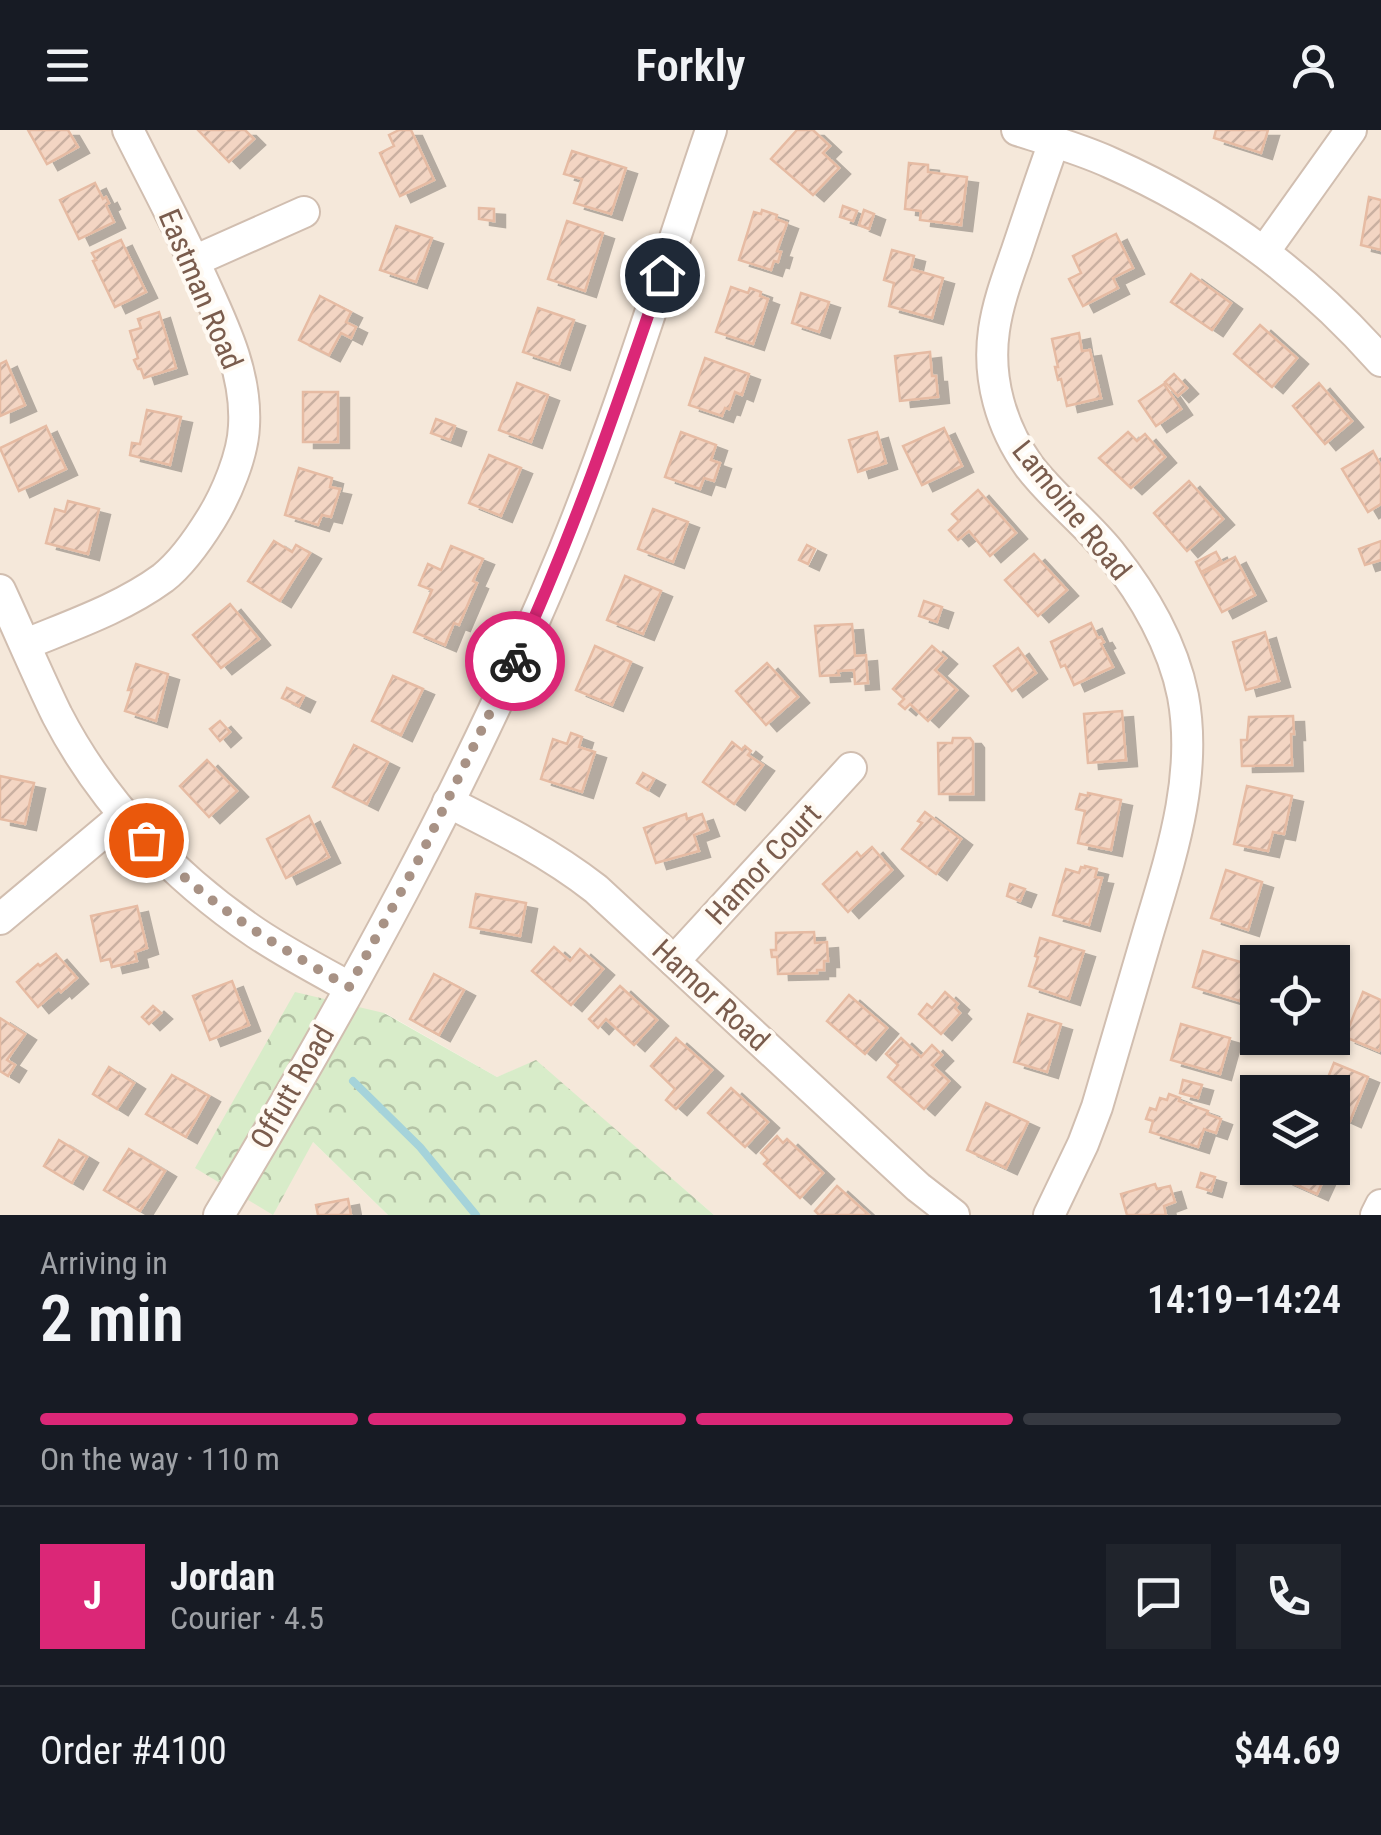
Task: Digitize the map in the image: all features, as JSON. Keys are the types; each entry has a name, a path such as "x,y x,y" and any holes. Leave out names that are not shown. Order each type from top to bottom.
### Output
{"street":[{"name":"Eastman Road","path":"26,644 128,600 166,575 198,540 220,506 244,428 242,386 230,341 128,130"},
{"name":"Offutt Road","path":"218,1215 349,987 448,802 502,690 564,551 607,437 711,130"},
{"path":"1017,130 1109,162 1217,220 1306,285 1381,361"},
{"path":"1264,252 1351,130"},
{"name":"Lamoine Road","path":"1049,1215 1084,1144 1118,1036 1176,838 1188,745 1183,695 1168,647 1143,600 1111,554 1030,467 1011,438 998,404 993,333 999,301 1054,142"},
{"path":"194,262 304,212"},
{"path":"0,590 58,716 85,762 124,815 168,864 215,904 260,936 349,987"},
{"name":"Hamor Court","path":"674,961 852,768"},
{"name":"Hamor Road","path":"448,802 529,843 596,890 918,1187 954,1215"},
{"path":"0,919 124,815"},
{"path":"1376,1215 1381,1205"}],"shaded area":[{"path":"0,130 1381,130 1381,1215 714,1215 536,1061 497,1077 385,1013 313,1142 388,1215 0,1215"}],"green space":[{"path":"295,992 384,1013 497,1077 536,1060 714,1215 388,1215 313,1142 273,1215 195,1168"}],"building":[{"path":"28,130 68,130 78,147 47,164"},
{"path":"198,130 245,130 254,139 229,162"},
{"path":"411,130 434,180 400,196 380,153 394,146 389,135"},
{"path":"797,130 813,130 830,146 823,153 839,168 813,195 771,159"},
{"path":"1216,130 1268,130 1261,153 1214,138"},
{"path":"572,151 626,168 611,214 574,203 582,179 564,174"},
{"path":"909,163 928,165 928,172 967,177 961,225 920,220 921,211 905,209"},
{"path":"95,183 109,203 106,205 114,222 79,239 60,200"},
{"path":"1369,197 1381,200 1381,250 1361,245"},
{"path":"843,206 857,211 853,221 840,217"},
{"path":"479,208 494,209 494,221 479,219"},
{"path":"762,210 787,223 777,251 781,252 778,262 774,261 771,270 739,260 754,212 761,214"},
{"path":"864,210 874,214 869,229 859,225"},
{"path":"567,221 603,233 585,291 548,279"},
{"path":"396,226 432,238 416,282 380,270"},
{"path":"1116,234 1133,268 1113,278 1118,288 1083,306 1069,279 1081,273 1073,256"},
{"path":"121,240 146,292 115,307 92,253"},
{"path":"892,250 914,256 911,269 943,278 932,318 889,306 894,283 884,280"},
{"path":"1191,274 1231,303 1212,330 1171,302"},
{"path":"731,287 748,293 750,288 768,299 753,344 716,332"},
{"path":"801,293 829,302 819,332 792,323"},
{"path":"320,296 351,312 346,322 356,327 351,338 341,333 329,355 299,340"},
{"path":"538,308 574,320 559,364 523,352"},
{"path":"159,312 176,368 144,378 134,360 138,358 130,331 141,328 138,319"},
{"path":"1260,325 1297,358 1272,387 1234,354"},
{"path":"1079,333 1082,351 1090,350 1101,398 1067,406 1055,367 1052,339"},
{"path":"930,352 938,397 900,401 895,356"},
{"path":"705,358 749,374 742,395 735,392 722,416 689,405"},
{"path":"6,361 25,405 0,416 0,364"},
{"path":"1174,374 1187,388 1178,396 1165,382"},
{"path":"517,383 548,395 531,442 499,430"},
{"path":"1319,383 1352,421 1325,444 1293,406"},
{"path":"1164,384 1181,409 1156,426 1139,401"},
{"path":"303,392 338,392 338,442 303,442"},
{"path":"147,410 181,417 170,465 130,455 132,443 140,444"},
{"path":"436,419 455,426 450,440 431,433"},
{"path":"46,426 66,469 19,491 0,448"},
{"path":"944,428 962,466 922,485 903,446"},
{"path":"681,432 716,445 711,460 720,463 714,481 704,478 700,489 665,477"},
{"path":"877,432 886,463 858,472 849,440"},
{"path":"1128,432 1137,441 1145,434 1165,457 1131,488 1099,458"},
{"path":"1373,451 1381,466 1381,504 1368,512 1342,469"},
{"path":"489,455 521,468 501,516 469,503"},
{"path":"299,468 332,478 330,487 340,489 331,517 322,515 318,525 285,515"},
{"path":"1189,481 1223,519 1187,551 1154,513"},
{"path":"978,490 1016,533 990,556 969,531 958,540 949,530 959,521 952,514"},
{"path":"68,501 99,509 88,554 46,543 55,509 65,512"},
{"path":"653,509 688,522 673,562 638,549"},
{"path":"274,541 292,552 296,545 310,553 280,601 248,581"},
{"path":"1381,541 1381,560 1365,565 1359,549"},
{"path":"807,545 815,549 808,564 799,560"},
{"path":"451,546 483,559 459,625 454,623 445,645 414,632 432,590 419,585 428,564 441,570"},
{"path":"1216,552 1221,561 1201,572 1196,562"},
{"path":"1034,554 1067,590 1038,616 1005,580"},
{"path":"1235,557 1255,595 1222,612 1202,574"},
{"path":"625,576 661,591 643,634 607,620"},
{"path":"924,601 942,607 937,622 919,616"},
{"path":"230,604 259,639 221,668 193,635"},
{"path":"1091,623 1104,642 1101,644 1113,667 1074,685 1051,642"},
{"path":"852,624 855,656 866,655 868,683 855,684 854,670 820,676 815,626"},
{"path":"1265,632 1279,681 1246,690 1233,642"},
{"path":"595,646 631,662 612,705 576,690"},
{"path":"932,646 946,658 935,670 957,690 928,721 910,704 905,709 899,704 904,699 893,689"},
{"path":"1018,648 1036,673 1012,691 994,666"},
{"path":"767,663 798,697 766,725 736,691"},
{"path":"136,664 168,674 156,721 125,711"},
{"path":"393,676 423,689 401,735 372,721"},
{"path":"287,688 304,696 299,706 282,698"},
{"path":"1122,711 1126,760 1088,763 1084,714"},
{"path":"1293,716 1292,765 1242,766 1241,740 1247,740 1249,717"},
{"path":"220,721 230,732 220,741 210,729"},
{"path":"571,733 582,737 579,747 595,752 582,792 541,779 553,739 567,744"},
{"path":"953,738 970,738 973,742 973,794 939,794 938,743 952,743"},
{"path":"732,742 742,750 745,746 751,751 748,755 763,765 734,804 703,782"},
{"path":"354,745 388,762 367,804 333,787"},
{"path":"207,760 237,791 209,817 180,786"},
{"path":"643,773 654,779 648,790 637,783"},
{"path":"0,776 34,783 25,824 0,819"},
{"path":"1247,786 1292,796 1284,834 1273,832 1268,851 1234,844"},
{"path":"1080,794 1121,800 1111,850 1078,843 1085,811 1076,809"},
{"path":"925,812 961,839 936,874 902,849 922,823 918,821"},
{"path":"686,814 687,819 702,814 708,830 694,835 699,851 656,863 644,828"},
{"path":"309,816 329,857 286,878 267,839"},
{"path":"872,847 892,870 848,912 823,884 857,852 861,857"},
{"path":"1085,866 1097,869 1095,877 1102,878 1089,925 1053,915 1066,869 1079,873"},
{"path":"1226,870 1262,882 1248,930 1211,918"},
{"path":"1010,884 1025,889 1020,901 1007,896"},
{"path":"476,894 526,903 520,936 470,927"},
{"path":"137,906 147,948 135,952 137,961 112,967 110,959 101,961 91,916"},
{"path":"814,932 815,943 827,942 828,961 824,961 824,970 778,974 777,957 772,957 771,950 776,950 776,933"},
{"path":"1040,938 1084,951 1069,999 1029,986"},
{"path":"554,947 570,961 580,949 603,969 571,1005 532,971"},
{"path":"1203,951 1240,962 1240,1001 1193,987"},
{"path":"56,954 77,978 38,1007 17,982"},
{"path":"434,974 464,990 439,1035 410,1019"},
{"path":"232,981 249,1025 210,1040 193,996"},
{"path":"620,986 657,1020 634,1045 606,1019 598,1028 589,1019"},
{"path":"945,992 958,1004 955,1008 960,1013 941,1034 919,1014 927,1004 932,1008"},
{"path":"1363,992 1381,1000 1379,1051 1350,1039 1350,1024"},
{"path":"849,995 887,1028 865,1054 827,1021"},
{"path":"153,1006 161,1013 149,1024 142,1017"},
{"path":"1028,1014 1061,1024 1047,1072 1014,1062"},
{"path":"0,1018 25,1034 7,1060 15,1065 8,1076 0,1071"},
{"path":"1181,1024 1230,1038 1220,1074 1171,1060"},
{"path":"676,1038 712,1070 676,1109 666,1100 675,1089 651,1066"},
{"path":"901,1038 921,1057 932,1045 942,1055 932,1065 949,1081 924,1109 888,1077 898,1065 886,1054"},
{"path":"1334,1063 1368,1077 1350,1121 1350,1075 1329,1075"},
{"path":"109,1067 134,1083 117,1109 93,1094"},
{"path":"172,1075 209,1096 186,1137 146,1114"},
{"path":"1183,1080 1202,1085 1198,1098 1180,1093"},
{"path":"731,1088 768,1122 745,1147 708,1113"},
{"path":"1169,1094 1221,1119 1216,1133 1204,1129 1198,1147 1150,1132 1153,1121 1146,1119 1150,1108 1156,1110 1160,1098 1167,1100"},
{"path":"986,1103 1028,1122 1006,1168 967,1150"},
{"path":"777,1136 783,1143 787,1139 823,1173 800,1198 764,1164 768,1160 761,1153"},
{"path":"59,1140 87,1157 72,1183 44,1166"},
{"path":"129,1149 165,1171 140,1211 104,1190"},
{"path":"1201,1173 1215,1177 1211,1191 1197,1187"},
{"path":"1155,1184 1157,1189 1170,1186 1175,1202 1164,1206 1166,1215 1127,1215 1121,1194"},
{"path":"1297,1185 1321,1185 1317,1194"},
{"path":"837,1186 869,1215 819,1215 815,1211"},
{"path":"348,1199 351,1215 318,1215 316,1205"}],"waterway":[{"path":"353,1081 420,1147 476,1215"}],"way so far":[{"path":"146,840 215,904 260,936 349,987 420,857 515,661"}],"route":[{"path":"515,661 588,489 662,275"}]}
